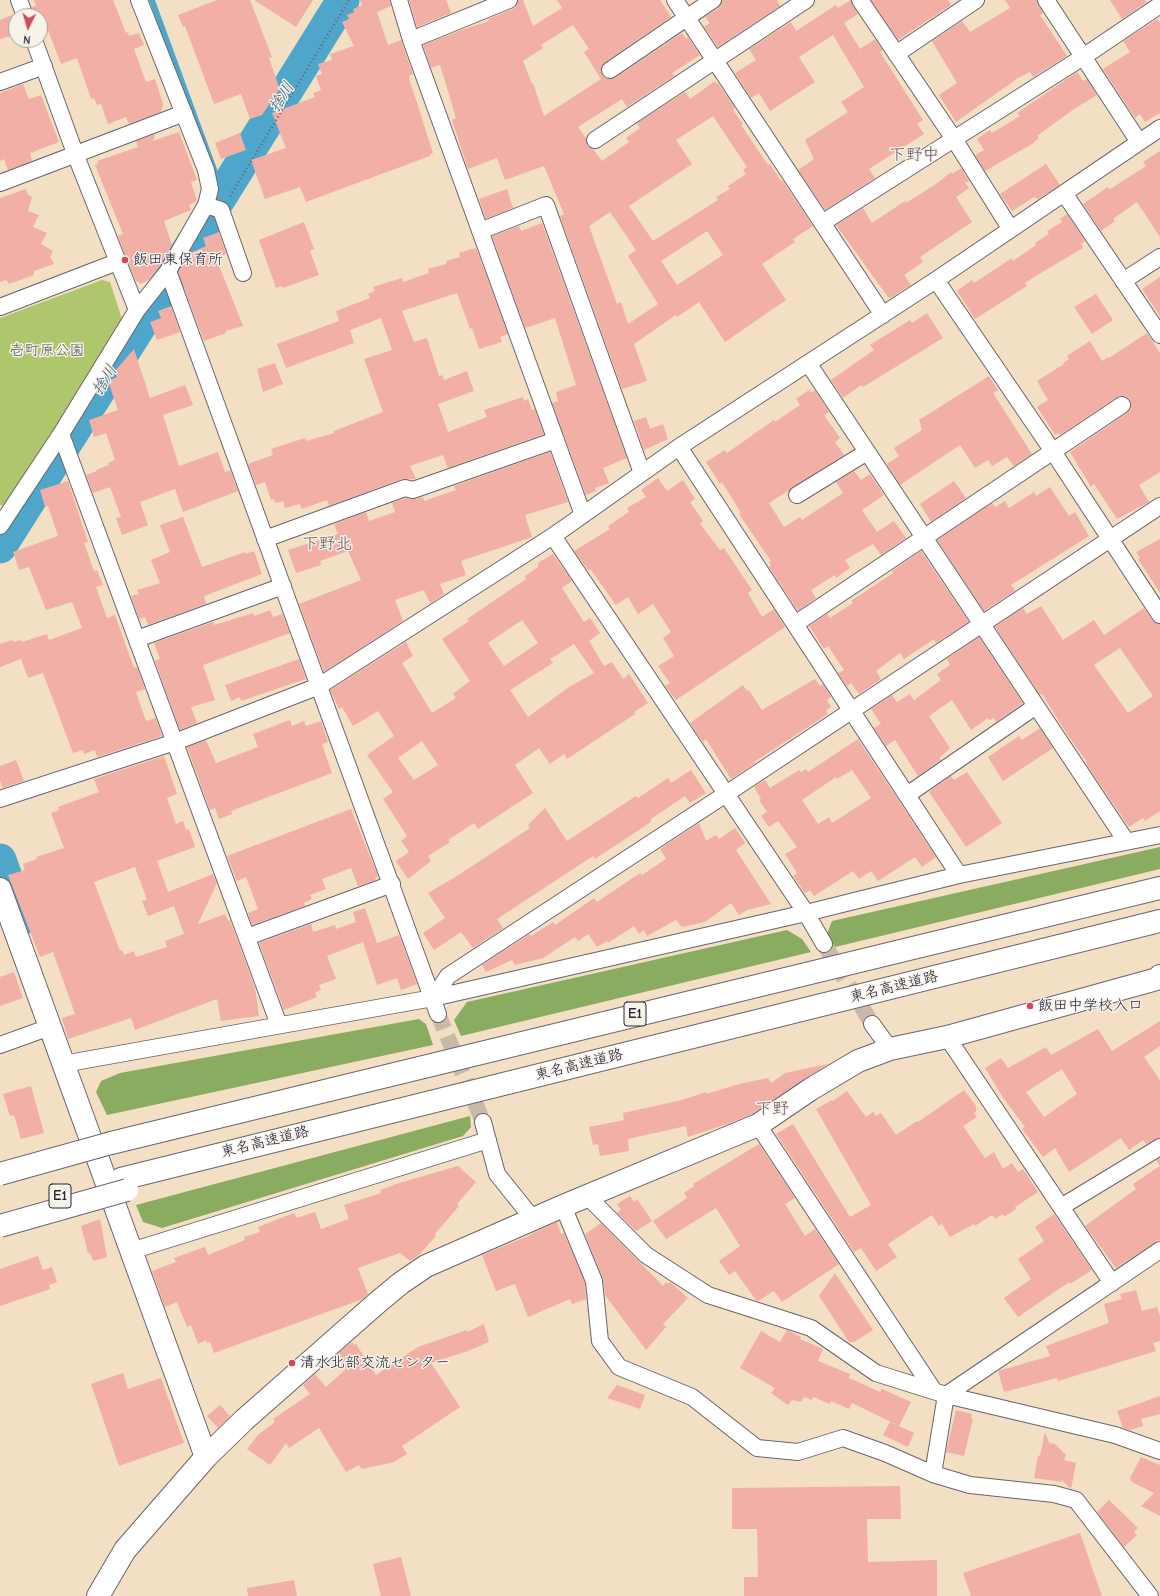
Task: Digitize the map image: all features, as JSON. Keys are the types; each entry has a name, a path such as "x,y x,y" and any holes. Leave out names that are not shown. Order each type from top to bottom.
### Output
{"main road":[{"name":"E1","path":"0,1174 111,1143 351,1082 968,936 1160,888"},
{"path":"0,890 206,1457"},
{"name":"東名高速道路","path":"0,1213 124,1185 412,1106 1160,921"},
{"path":"98,1596 125,1550 206,1457 244,1420 401,1282 426,1266 563,1206 758,1126 811,1089 858,1061 890,1049 947,1037 1159,980"},
{"path":"0,1226 124,1185"}],"street":[{"path":"139,0 206,170 214,207 243,274"},
{"path":"399,0 411,40 583,515"},
{"path":"411,40 510,0"},
{"path":"675,0 882,315"},
{"path":"610,70 713,0"},
{"path":"595,140 806,0"},
{"path":"860,0 954,140 1010,228"},
{"path":"896,54 976,0"},
{"path":"1046,0 1139,142"},
{"path":"822,223 954,140 1160,6"},
{"path":"37,48 76,156 136,310"},
{"path":"0,82 44,66"},
{"path":"0,184 76,156 184,113"},
{"path":"0,799 175,742 319,686 553,536 679,447 936,280 1010,228 1160,128"},
{"path":"1064,193 1160,335"},
{"path":"480,231 546,205 642,473"},
{"path":"0,526 60,434 136,310 168,271 214,207"},
{"path":"1123,281 1160,257"},
{"path":"0,307 117,262"},
{"path":"168,271 438,1014"},
{"path":"936,280 1052,450 1160,615"},
{"path":"808,363 1126,842"},
{"path":"795,624 1052,450 1122,405"},
{"path":"60,434 279,1025"},
{"path":"266,539 406,488 413,490 556,440"},
{"path":"679,447 959,875"},
{"path":"797,495 867,452"},
{"path":"433,998 448,976 726,794 1160,506"},
{"path":"553,536 806,912 824,944"},
{"path":"137,639 283,586"},
{"path":"907,795 1036,706"},
{"path":"63,1064 433,998 959,875 1160,835"},
{"path":"247,937 392,884"},
{"path":"872,1024 890,1049"},
{"path":"0,1045 50,1027"},
{"path":"947,1037 1112,1283"},
{"path":"482,1122 497,1174 533,1219"},
{"path":"758,1126 940,1393 933,1474"},
{"path":"131,1251 488,1140"},
{"path":"1061,1207 1160,1147"},
{"path":"587,1196 646,1255 708,1295 811,1328 876,1373 940,1393 1115,1435 1160,1451"},
{"path":"563,1206 594,1281 600,1341 619,1367 692,1397 757,1448 798,1452 843,1438 885,1453 933,1474 970,1485 1054,1494 1076,1500 1150,1596"},
{"path":"940,1393 1112,1283 1160,1250"}],"path":[{"path":"214,207 349,0"}],"green space":[{"name":"壱町原公園","path":"102,280 110,282 122,319 8,506 0,505 0,318"},
{"path":"1160,847 1160,869 835,947 827,934 832,921"},
{"path":"787,930 802,939 811,952 461,1036 454,1020 467,1002"},
{"path":"419,1019 426,1024 433,1045 107,1115 96,1092 101,1081 120,1073"},
{"path":"470,1116 471,1127 463,1136 162,1228 143,1222 136,1205"}],"building":[{"path":"34,0 113,0 126,33 128,32 129,36 139,33 144,45 134,49 146,82 155,79 163,104 161,112 129,124 126,117 108,124 101,104 97,105 94,98 91,99 77,58 61,64 48,30 48,8 32,8 36,6"},
{"path":"217,0 250,0 272,57 269,58 279,90 262,115 250,119 241,94 214,104 185,26 183,27 178,15"},
{"path":"254,0 313,0 296,27"},
{"path":"360,0 390,0 391,6 377,12 388,45 401,40 413,74 409,76 409,78 433,153 430,154 430,156 306,202 300,187 265,199 251,160 286,148 272,113 315,97 313,93 321,90 316,76 322,74 318,64 332,60 330,54 354,46 342,22 349,19 347,15 354,12 353,9 362,5"},
{"path":"409,0 446,0 451,13 417,27"},
{"path":"518,0 523,0 533,26 562,8 557,0 660,0 671,17 605,62 601,70 602,76 610,79 615,78 682,33 686,39 688,37 700,55 672,73 674,76 627,107 622,99 578,127 586,138 587,146 593,149 602,161 629,142 626,138 640,128 637,123 685,92 690,99 715,81 717,84 718,83 735,108 733,110 743,124 741,125 768,165 770,164 781,181 782,180 813,226 793,239 795,242 762,264 786,300 725,342 699,302 677,317 676,315 634,344 647,381 622,389 560,216 564,214 544,166 505,180 497,158 468,169 452,120 456,118 440,65 431,68 423,45 489,21 488,19 513,9 517,5","holes":["573,25 589,49 584,52 601,79 544,116 533,83 532,84 523,61 543,48 541,45","713,116 747,167 743,170 746,174 728,186 730,189 716,197 718,200 653,241 629,206 692,164 676,140","610,212 636,250 628,256 658,304 628,324 621,302 617,304 589,226","707,231 723,255 677,285 661,261"]},
{"path":"722,0 777,0 780,6 718,47 704,27 710,23 705,17 719,8"},
{"path":"851,0 858,14 844,23 860,49 875,39 883,50 880,52 923,120 917,124 924,134 869,169 875,178 825,210 798,170 814,159 805,140 848,112 841,102 864,87 833,35 799,57 815,82 770,111 759,93 751,98 735,73 756,60 749,49 791,22 796,31 836,5 838,8"},
{"path":"871,0 948,0 951,5 898,40"},
{"path":"1005,0 1037,0 1043,13 1040,15 1067,56 1033,77 1030,72 1018,78 956,122 939,95 957,83 932,41 962,21 970,32 1010,8"},
{"path":"1110,0 1145,0 1147,2 1122,19"},
{"path":"8,17 8,37 0,39 0,20"},
{"path":"1157,19 1160,23 1160,113 1145,122 1140,114 1135,118 1103,69 1130,52 1123,41"},
{"path":"1077,72 1083,81 1087,79 1097,95 1074,109 1037,136 1039,138 1032,144 985,171 975,155 984,150 977,139 990,130 992,133 1020,116 1017,113"},
{"path":"23,84 29,99 41,95 59,142 30,153 32,161 8,170 4,159 0,161 0,93"},
{"path":"179,132 197,180 191,182 197,201 189,205 191,210 164,221 172,245 160,266 149,280 140,284 138,281 136,282 118,236 123,234 95,165 98,164 97,161 138,147 136,141 155,134 153,141"},
{"path":"240,133 246,150 221,159 215,143"},
{"path":"1160,151 1160,237 1137,202 1113,219 1115,221 1101,231 1083,204 1108,187 1109,189 1112,188 1146,166 1143,162"},
{"path":"1046,164 1060,185 1038,199 1034,197 1012,211 1000,194"},
{"path":"961,168 969,181 965,183 969,188 956,197 972,222 920,257 923,262 904,275 911,285 890,298 888,297 836,225 863,208 872,223 905,201 906,203 936,184 951,172 952,174"},
{"path":"26,189 28,195 32,197 28,211 39,215 33,227 47,233 41,244 53,251 50,257 54,264 34,271 34,275 9,284 6,280 0,282 0,198"},
{"path":"507,189 513,208 486,219 479,199"},
{"path":"1067,214 1085,241 1081,244 1083,248 1025,283 1027,286 975,319 957,291 972,280 974,283 1012,258 1013,261 1036,245 1035,243 1049,234 1047,231 1062,222 1060,219"},
{"path":"304,222 314,249 310,251 319,275 283,288 282,286 276,288 259,240"},
{"path":"542,223 627,458 603,468 609,483 595,488 596,491 586,495 552,403 558,401 556,392 576,385 555,318 525,328 492,236 519,226 521,231"},
{"path":"219,232 226,254 216,258 243,326 225,331 226,333 204,341 178,272 190,253 206,246 203,238"},
{"path":"476,248 508,334 500,337 502,342 479,349 457,293 402,311 414,342 427,338 439,376 442,375 444,380 467,371 474,391 438,404 448,432 487,417 484,410 523,397 524,401 528,399 532,410 535,409 544,434 448,468 443,455 410,466 416,479 402,479 329,506 327,500 302,509 300,504 285,508 283,501 276,503 274,499 271,500 265,482 256,485 248,464 273,455 271,449 305,438 306,441 334,433 334,431 383,412 364,359 392,350 381,318 350,330 354,343 286,368 277,344 339,321 336,311 370,298 368,294 375,291 373,287 402,278 403,282 429,273 428,269 446,264 446,261 460,257 459,253"},
{"path":"1160,277 1160,316 1142,289"},
{"path":"1096,294 1113,320 1092,334 1074,307"},
{"path":"171,306 180,332 157,340 150,322 161,318 158,311"},
{"path":"927,313 943,338 863,387 861,385 843,398 831,380 874,350 870,345 910,320 912,323"},
{"path":"1147,333 1160,353 1160,472 1139,485 1149,502 1117,519 1094,484 1091,487 1070,452 1127,413 1131,409 1130,400 1126,396 1117,397 1060,435 1058,433 1055,435 1037,407 1048,400 1037,381 1064,364 1063,363 1069,359 1067,356 1090,341 1102,361"},
{"path":"134,349 150,398 185,385 193,405 163,415 179,466 218,452 225,472 230,470 238,491 183,512 175,489 140,502 148,525 122,535 116,518 121,517 110,487 93,493 86,475 109,465 108,463 115,460 106,433 94,437 89,420 118,410 108,381 117,377 115,371"},
{"path":"275,363 283,384 263,392 257,369"},
{"path":"989,376 998,390 993,393 1032,454 1014,466 1007,457 992,466 988,460 975,468 960,445 900,485 887,464 899,456 894,448 922,430 919,420"},
{"path":"809,390 811,393 815,390 829,412 824,415 840,438 835,442 844,455 769,503 784,527 800,517 802,520 843,493 836,482 854,471 861,480 870,474 884,495 862,510 877,532 894,521 906,538 881,555 873,544 845,560 850,568 836,578 835,575 811,590 816,598 798,611 769,567 771,565 769,562 771,561 739,514 741,513 722,482 720,484 706,462 725,450 727,453 774,420 775,422 800,405 796,399"},
{"path":"646,417 650,429 663,424 668,439 644,450 634,421"},
{"path":"550,452 568,502 525,515 532,537 461,561 466,575 440,584 444,594 432,602 430,603 424,590 395,600 403,621 324,672 299,604 361,580 348,551 320,561 321,565 296,573 288,550 338,534 334,524 366,512 369,521 395,512 392,503 406,498 416,499 423,497 424,501 456,490 454,486"},
{"path":"658,478 667,491 683,480 695,499 690,502 703,521 700,524 720,550 724,548 752,590 748,593 762,617 774,609 785,627 676,700 665,686 670,683 658,666 674,656 663,638 671,632 653,604 638,614 628,597 616,605 591,570 588,570 574,551 610,529 608,526 629,512 627,508 646,497 641,490"},
{"path":"68,481 88,542 84,543 94,571 97,570 103,585 96,587 107,618 115,615 134,668 137,667 145,689 136,692 146,721 156,718 162,736 97,757 95,750 84,754 83,750 73,753 43,673 28,678 21,659 0,667 0,644 12,640 14,642 21,640 22,642 47,634 49,640 82,628 72,602 46,610 29,567 19,570 13,552 58,536 48,506 45,507 40,490"},
{"path":"954,481 966,498 931,522 920,504"},
{"path":"1050,487 1069,516 1075,512 1089,536 1011,585 1015,590 1013,592 984,611 937,540 992,503 995,507 1005,501 1009,508 1034,492 1036,496"},
{"path":"183,517 202,567 245,552 246,554 254,551 262,574 204,596 206,604 148,625 145,617 139,619 131,596 139,594 137,590 160,583 151,560 170,552 160,525"},
{"path":"1160,539 1160,593 1138,559 1140,558 1136,552"},
{"path":"921,551 969,622 936,643 934,639 904,659 900,653 876,671 881,679 859,694 851,683 847,686 838,673 844,670 828,646 824,649 809,626 827,614 830,618 853,603 851,601 893,573 892,571"},
{"path":"553,554 572,581 562,588 584,622 590,618 600,633 589,641 604,666 612,662 623,679 629,674 648,703 634,712 635,714 567,759 564,754 550,764 539,748 515,765 533,793 478,829 474,823 448,840 450,842 428,856 431,861 408,879 396,861 409,852 401,841 407,836 383,799 393,792 367,755 394,736 378,711 353,726 342,707 339,709 330,690 406,642 413,656 402,663 432,713 456,698 453,694 470,681 442,639 469,621 467,619 526,579 525,576 538,567 538,563","holes":["522,620 538,643 504,666 488,643","574,644 594,673 569,687 528,717 510,690 553,663 550,659","422,741 438,765 414,780 398,758"]},
{"path":"1041,606 1063,640 1094,620 1104,635 1144,608 1152,620 1160,624 1160,811 1145,821 1143,818 1129,827 1090,770 1086,763 1087,762 1069,737 1042,694 1040,695 995,627 1023,608 1027,614","holes":["1120,648 1153,696 1128,713 1094,665"]},
{"path":"270,610 273,617 282,614 290,633 203,665 215,700 191,707 197,723 180,730 155,661 160,659 154,643 213,622 214,625 253,613 254,616"},
{"path":"979,637 1023,703 996,722 994,718 989,720 988,718 971,730 952,700 929,716 950,748 939,758 941,760 918,776 895,740 886,746 874,728 881,724 871,709 892,695 897,702 910,694 914,700 941,680 937,674 950,665 947,659"},
{"path":"299,659 306,679 241,701 240,697 231,701 225,685"},
{"path":"815,679 820,686 823,684 831,697 827,700 831,707 826,710 828,714 754,762 755,763 731,779 706,739 703,742 690,723 743,685 747,691 749,690 762,710"},
{"path":"290,720 292,726 304,721 306,726 321,721 328,742 322,744 332,773 231,811 232,814 219,819 215,808 210,810 187,747 206,740 216,763 258,747 253,734"},
{"path":"1040,728 1053,748 1003,781 988,757 1019,736 1022,740"},
{"path":"858,739 936,857 922,867 915,857 878,881 871,871 859,879 853,871 814,896 810,890 805,893 793,876 797,873 785,854 797,847 778,821 769,827 761,816 767,812 759,800 761,799 754,787 765,780 770,788 799,770 801,772 806,769 808,772","holes":["852,770 871,798 832,823 829,817 818,824 802,800 836,777 837,779"]},
{"path":"164,756 177,794 167,798 176,824 183,821 186,830 189,829 195,847 157,861 168,892 213,874 217,883 198,924 225,914 228,921 230,920 255,988 259,1016 221,1021 217,999 135,1030 131,1018 68,1039 62,1018 75,1014 53,952 40,957 8,875 25,870 23,864 37,859 36,857 64,848 51,813 59,810 58,807 99,792 94,779","holes":["135,867 147,900 142,901 148,916 174,906 184,934 165,941 167,947 136,957 134,951 124,955 122,950 120,951 94,882"]},
{"path":"16,760 24,781 3,788 0,781 0,766"},
{"path":"691,770 706,793 690,803 685,796 651,819 651,822 595,859 593,856 497,919 503,928 473,948 461,932 434,950 423,933 445,918 428,893 457,876 530,828 528,825 545,808 567,841 636,796 638,798 668,778 671,783"},
{"path":"967,772 1002,823 966,847 929,792 951,776 954,780"},
{"path":"351,809 378,876 375,878 376,880 358,886 351,868 322,879 326,889 310,895 312,899 304,903 305,906 252,925 248,913 258,909 246,877 237,881 227,856"},
{"path":"699,823 706,841 716,835 719,839 735,828 745,843 736,850 771,904 747,910 739,915 731,903 705,922 682,927 676,920 647,936 644,930 639,934 634,926 608,943 607,941 597,947 588,934 578,941 575,937 543,958 515,965 512,960 486,972 482,965 530,934 531,936 553,922 555,925 594,898 597,902 640,873 642,875 666,859 660,849"},
{"path":"365,908 377,943 399,935 417,984 401,990 397,978 377,985 363,942 327,956 336,979 319,985 321,990 315,993 317,997 284,1010 259,943 311,924 313,932 335,925 336,929 356,922 353,912"},
{"path":"14,972 23,998 0,1006 0,977"},
{"path":"1160,1021 1160,1046 1144,1057 1160,1080 1160,1138 1146,1144 1143,1140 1129,1150 1121,1138 1069,1172 1055,1148 1043,1157 1022,1129 1025,1127 1002,1096 985,1068 1001,1058 1008,1068 1046,1047 1051,1055 1098,1029 1112,1051","holes":["1062,1069 1077,1094 1044,1117 1026,1092"]},
{"path":"828,1064 752,1114 730,1123 688,1137 686,1126 628,1139 629,1151 600,1156 598,1144 593,1145 589,1127 624,1120 623,1113 682,1100 706,1092 706,1094 739,1084 768,1078 771,1083 785,1073"},
{"path":"31,1086 44,1133 21,1139 14,1115 10,1116 3,1094"},
{"path":"964,1090 976,1106 976,1112 974,1113 977,1117 963,1126 985,1158 994,1152 1003,1169 1012,1163 1018,1172 1023,1169 1038,1192 1015,1207 1016,1209 1004,1217 1003,1214 995,1219 992,1215 975,1226 974,1224 950,1237 942,1224 939,1226 932,1215 888,1244 897,1257 876,1271 861,1248 854,1252 776,1134 793,1124 850,1217 871,1205 816,1109 832,1100 833,1101 847,1091 866,1117 873,1112 876,1116 881,1113 896,1135 917,1121 918,1122"},
{"path":"759,1144 795,1198 785,1204 805,1236 815,1229 839,1264 782,1302 774,1291 758,1301 756,1300 735,1271 729,1275 719,1261 740,1246 716,1208 666,1239 653,1221 687,1198 684,1193 694,1186 693,1184"},
{"path":"1160,1158 1160,1166 1156,1160"},
{"path":"458,1166 476,1182 457,1204 459,1206 435,1234 436,1236 419,1255 410,1261 400,1253 358,1268 368,1294 363,1299 214,1353 210,1342 207,1343 206,1340 198,1344 191,1325 187,1327 177,1302 165,1307 152,1271 176,1262 174,1258 205,1247 208,1255 245,1240 244,1237 260,1232 258,1227 294,1213 297,1218 315,1212 321,1229 349,1219 344,1205 381,1193 380,1190 396,1184"},
{"path":"1160,1166 1160,1239 1116,1268 1085,1226 1136,1189 1133,1184"},
{"path":"630,1196 634,1202 637,1199 652,1221 636,1231 617,1213 621,1210 617,1204"},
{"path":"1054,1214 1092,1270 1070,1284 1069,1282 1018,1317 1004,1298 1031,1279 1018,1259 1044,1241 1035,1227"},
{"path":"100,1219 107,1257 93,1261 90,1253 88,1253 81,1226"},
{"path":"557,1222 561,1234 564,1233 585,1283 586,1299 572,1304 570,1299 528,1317 515,1284 496,1291 482,1255 531,1235"},
{"path":"601,1223 663,1286 666,1282 668,1284 670,1282 688,1298 663,1324 666,1327 646,1350 605,1295 603,1278 585,1234"},
{"path":"38,1256 43,1270 52,1267 57,1282 49,1285 50,1289 0,1306 0,1269"},
{"path":"835,1273 873,1330 854,1342 849,1342 819,1296"},
{"path":"1136,1290 1142,1311 1157,1307 1160,1316 1160,1341 1153,1343 1156,1351 1058,1381 1057,1378 1004,1392 998,1371 1050,1356 1046,1346 1109,1323 1104,1304 1122,1299 1120,1294"},
{"path":"484,1324 489,1342 468,1351 431,1363 460,1407 402,1446 407,1454 394,1462 362,1469 359,1465 346,1472 319,1428 289,1448 286,1443 270,1465 247,1449 258,1435 275,1422 273,1419 310,1394 303,1385 315,1374 326,1387 346,1369 336,1355 352,1342 354,1345 356,1344 376,1375 418,1347 467,1330 467,1332"},
{"path":"787,1330 801,1337 800,1339 823,1349 818,1361 850,1374 849,1378 880,1392 882,1389 911,1402 899,1426 852,1403 849,1409 831,1401 830,1404 813,1397 812,1400 804,1397 801,1402 792,1400 788,1405 771,1393 775,1388 740,1368 761,1331 780,1342"},
{"path":"123,1373 128,1389 161,1378 184,1443 119,1466 91,1384"},
{"path":"617,1385 645,1395 640,1409 607,1398"},
{"path":"1160,1396 1160,1414 1141,1419 1143,1426 1130,1430 1123,1428 1117,1411"},
{"path":"220,1405 230,1416 218,1428 207,1416"},
{"path":"956,1410 972,1414 971,1418 973,1419 964,1456 946,1452"},
{"path":"890,1422 914,1433 908,1447 883,1435"},
{"path":"1045,1432 1049,1443 1055,1444 1066,1455 1064,1460 1076,1463 1071,1489 1061,1479 1062,1482 1034,1478 1037,1455 1040,1456"},
{"path":"1141,1457 1160,1465 1160,1516 1141,1506 1154,1493 1132,1482 1130,1478"},
{"path":"900,1486 901,1519 867,1519 868,1562 937,1560 937,1596 744,1596 744,1577 758,1577 757,1529 732,1529 732,1488"},
{"path":"1109,1500 1138,1528 1134,1532 1137,1535 1124,1547 1097,1512"},
{"path":"1080,1533 1102,1596 971,1596 963,1573"},
{"path":"401,1557 411,1596 381,1596 373,1564"},
{"path":"294,1580 297,1596 248,1596 247,1588"}],"waterway":[{"name":"捨川","path":"152,0 217,177 221,195"},
{"name":"捨川","path":"218,201 343,0"},
{"name":"捨川","path":"0,547 211,214"},
{"name":"捨川","path":"0,860 21,919"}],"tunnel":[{"path":"824,944 872,1024"},
{"path":"438,1014 483,1122"}],"place":[{"name":"飯田東保育所","path":"125,260"},
{"name":"飯田中学校入口","path":"1030,1006"},
{"name":"清水北部交流センター","path":"292,1363"}],"district":[{"name":"下野中","path":"914,155"},
{"name":"下野北","path":"327,544"},
{"name":"下野","path":"772,1109"}]}
